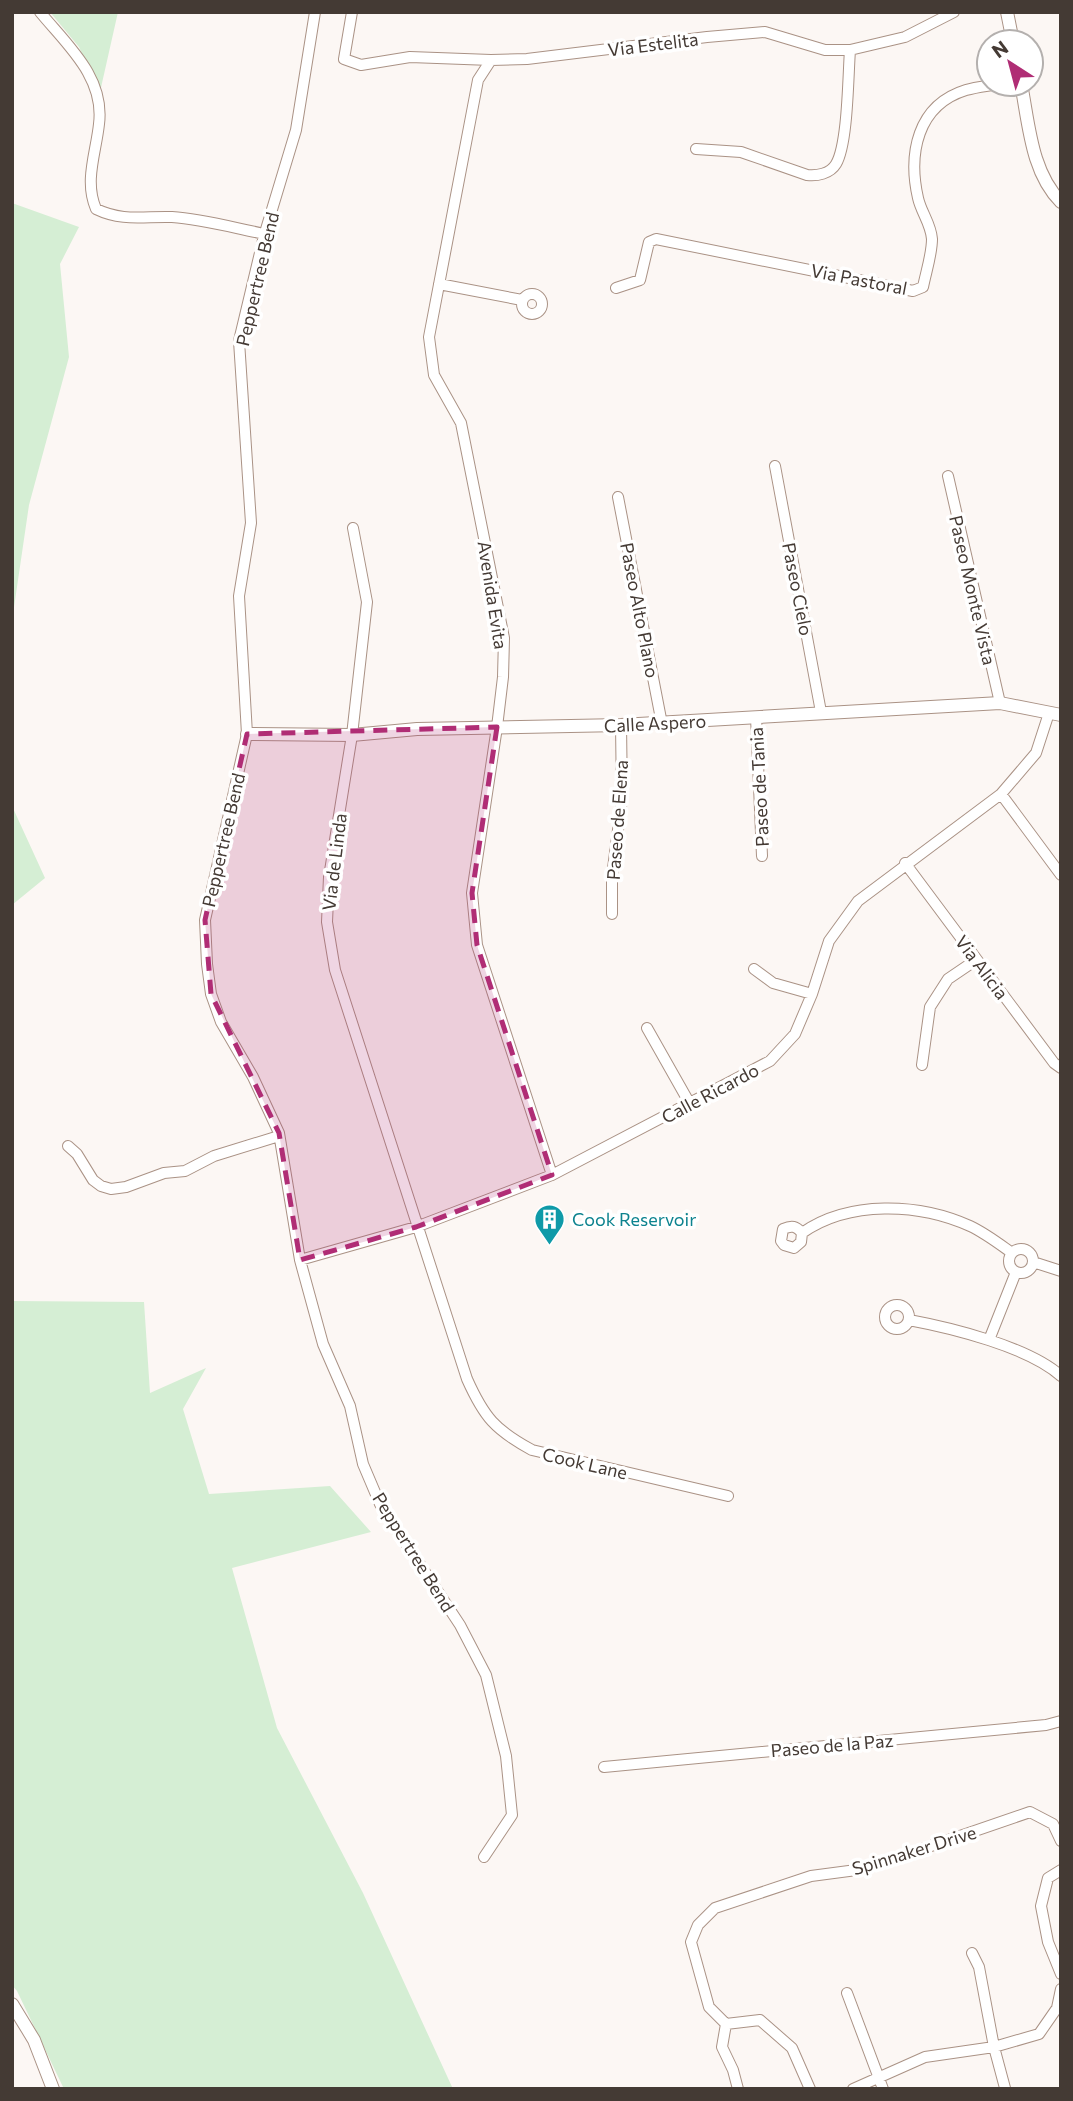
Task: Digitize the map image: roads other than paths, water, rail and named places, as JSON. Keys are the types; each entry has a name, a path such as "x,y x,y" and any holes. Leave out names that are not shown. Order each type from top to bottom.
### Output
{"street":[{"path":"40,12 76,51 98,94 100,122 90,175 91,197 96,209 112,217 183,219 265,234"},
{"name":"Peppertree Bend","path":"315,12 296,130 265,234 239,341 251,523 239,596 247,734 205,920 207,964 211,993 221,1022 253,1077 279,1136 300,1260 323,1344 350,1406 363,1464 380,1504 460,1625 486,1675 506,1756 512,1815 484,1857"},
{"name":"Via Estelita","path":"352,12 344,59 361,65 410,57 527,60 765,32 825,50 850,50 905,37 954,12"},
{"path":"696,149 741,152 807,174 814,175 829,170 835,165 842,141 850,50"},
{"name":"Avenida Evita","path":"491,60 478,80 429,337 434,375 461,424 504,638 497,727 472,893 477,946 552,1175"},
{"name":"Via Pastoral","path":"616,288 640,280 649,242 656,239 918,290 923,287 932,243 928,222 918,199 915,179 913,159 918,135 930,114 946,99 975,88"},
{"path":"1024,98 1038,164 1051,192 1061,202"},
{"path":"439,284 522,300"},
{"name":"Paseo Cielo","path":"775,466 821,712"},
{"name":"Paseo Monte Vista","path":"948,476 1000,703"},
{"name":"Paseo Alto Plano","path":"618,497 662,723"},
{"name":"Via de Linda","path":"353,528 366,602 352,735 329,877 327,922 335,970 416,1227"},
{"name":"Calle Aspero","path":"247,734 352,735 417,729 621,725 1000,703 1055,714"},
{"name":"Calle Ricardo","path":"300,1260 416,1227 552,1175 770,1060 795,1034 812,994 829,941 858,901 905,863 1001,794 1036,753 1055,714"},
{"name":"Paseo de Tania","path":"756,717 762,856"},
{"name":"Paseo de Elena","path":"612,914 612,876 622,799 621,725"},
{"path":"1001,794 1061,875"},
{"name":"Via Alicia","path":"905,863 1054,1063 1061,1068"},
{"path":"922,1065 930,1007 948,979 976,960"},
{"path":"754,969 773,983 812,994"},
{"path":"647,1028 690,1104"},
{"path":"68,1146 77,1154 93,1180 111,1189 126,1187 164,1173 185,1171 214,1156 279,1136"},
{"path":"802,1233 817,1222 856,1211 921,1211 969,1226 1012,1253"},
{"name":"Cook Lane","path":"416,1227 467,1379 485,1416 506,1436 541,1453 727,1496"},
{"path":"1018,1249 1026,1249 1032,1255 1033,1262 1027,1271 1017,1272 1011,1267 1009,1260 1012,1253 1018,1249"},
{"path":"1033,1262 1061,1271"},
{"path":"989,1340 1017,1272"},
{"path":"909,1320 989,1340 1037,1360 1061,1376"},
{"name":"Paseo de la Paz","path":"604,1767 1046,1725 1061,1721"},
{"name":"Spinnaker Drive","path":"726,2024 709,2007 691,1942 698,1925 715,1908 811,1876 864,1869 1030,1812 1053,1824 1061,1841"},
{"path":"1061,1870 1048,1878 1041,1906 1048,1942 1061,1975"},
{"path":"1048,1942 1061,1937"},
{"path":"972,1953 978,1967 993,2047 1005,2088"},
{"path":"853,2089 881,2083 925,2057 993,2047 1039,2034 1059,2009 1061,1989"},
{"path":"847,1993 881,2083"},
{"path":"12,2004 34,2040 53,2089"},
{"path":"738,2089 722,2047 726,2024 760,2020 792,2048 810,2089"}],"place":[{"name":"Cook Reservoir","path":"549,1246"}]}
